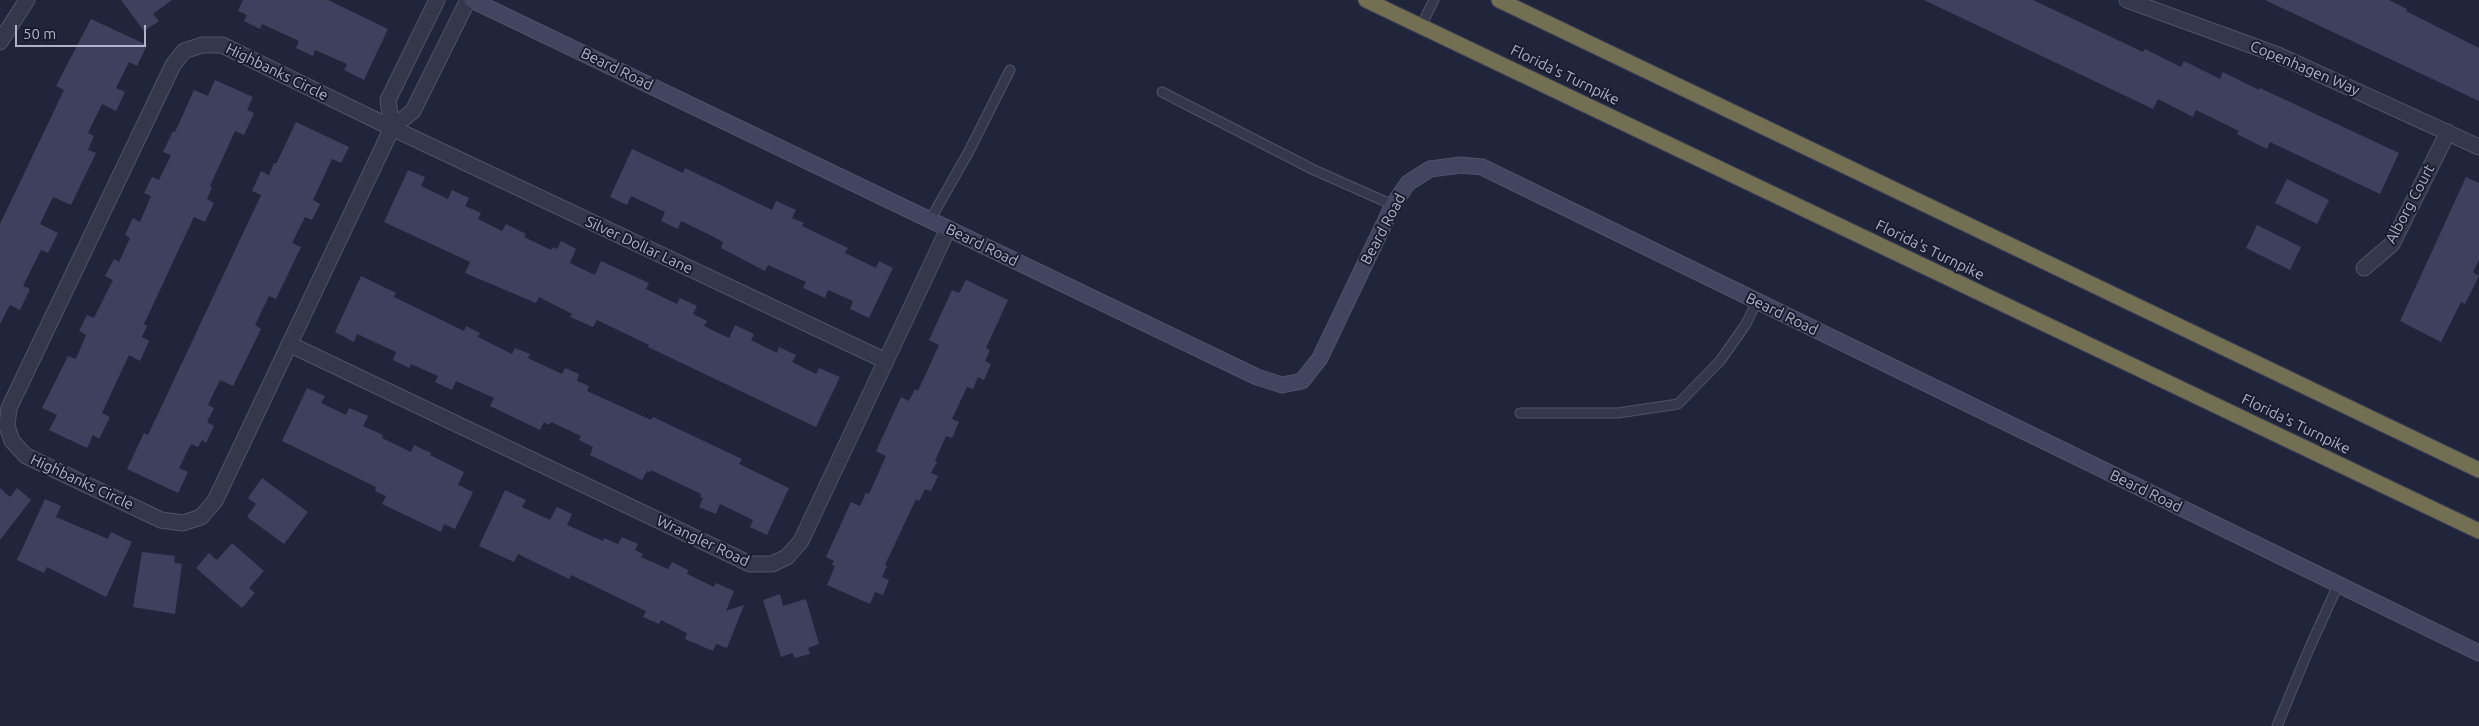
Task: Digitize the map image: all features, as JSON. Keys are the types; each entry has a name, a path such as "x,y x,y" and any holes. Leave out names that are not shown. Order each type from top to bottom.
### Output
{"highway":[{"name":"Florida's Turnpike","path":"1366,0 2479,531"},
{"path":"1499,0 2479,470"}],"street":[{"path":"0,42 27,0"},
{"path":"392,128 388,100 437,0"},
{"path":"392,128 413,111 468,0"},
{"name":"Beard Road","path":"472,0 1257,377 1282,385 1302,381 1320,358 1393,205 1408,183 1430,169 1461,165 1482,167 2479,653"},
{"name":"Copenhagen Way","path":"2127,0 2278,55 2479,147"},
{"path":"417,43 441,55"},
{"name":"Highbanks Circle","path":"202,45 222,45 392,128 215,501 201,517 183,523 161,520 26,456 12,441 7,426 9,408 173,65 184,51 202,45"},
{"name":"Silver Dollar Lane","path":"392,128 886,361"},
{"name":"Alborg Court","path":"2364,268 2392,244 2448,132"},
{"name":"Wrangler Road","path":"289,344 750,564 772,564 787,557 801,541 948,229"}],"lane":[{"path":"1421,26 1434,0"},
{"path":"930,220 968,153 1010,70"},
{"path":"1162,92 1314,170 1393,205"},
{"path":"1520,413 1618,413 1678,404 1720,361 1746,324 1757,302"},
{"path":"2277,726 2308,649 2338,585"}],"building":[{"path":"121,0 172,0 153,14 159,21 144,31"},
{"path":"243,0 328,0 388,29 364,80 344,70 347,64 315,50 313,56 296,48 299,41 262,24 260,29 244,21 247,15 238,11"},
{"path":"1924,0 2033,0 2143,52 2145,49 2181,67 2184,61 2220,79 2223,72 2399,153 2380,194 2270,142 2267,149 2237,134 2239,131 2196,110 2193,117 2158,99 2153,109"},
{"path":"2265,0 2389,0 2407,9 2406,11 2479,48 2479,101"},
{"path":"91,19 147,45 137,66 129,62 116,88 125,92 116,111 102,104 88,133 94,136 88,150 96,153 71,205 53,197 40,224 58,233 48,253 41,250 23,286 30,289 20,310 10,305 0,324 0,224 64,90 56,86"},
{"path":"215,80 253,97 247,110 254,113 244,135 235,131 210,186 212,188 207,199 214,203 205,222 194,217 144,324 147,326 142,337 149,341 140,361 129,355 102,413 110,417 99,439 93,435 87,448 49,430 57,415 42,408 68,356 76,359 86,335 79,331 87,315 94,318 113,280 105,276 114,259 119,262 130,238 125,235 133,218 140,222 151,196 144,193 152,177 159,180 171,155 163,152 173,131 175,132 194,90 208,96"},
{"path":"296,122 349,147 341,163 332,159 313,200 320,204 312,220 305,217 292,243 301,247 276,299 269,296 255,325 261,329 233,386 220,380 208,405 214,408 207,422 214,426 206,443 202,440 198,447 191,444 179,468 188,472 178,493 127,469 144,433 148,435 261,195 252,191 261,171 269,175"},
{"path":"632,149 683,173 685,168 772,210 776,201 796,210 792,218 804,223 802,226 848,248 845,253 876,268 879,261 893,268 869,318 850,309 853,301 828,290 825,298 803,288 806,282 768,265 765,271 721,248 723,242 681,221 678,229 661,221 665,212 631,196 627,205 610,197"},
{"path":"408,170 425,177 421,186 448,199 452,190 469,198 465,206 481,213 478,219 502,231 506,224 526,234 524,237 551,250 553,247 557,249 561,241 576,249 570,263 595,275 601,261 649,283 646,289 677,304 680,298 697,306 693,314 707,321 704,326 729,338 735,325 754,334 751,340 777,353 779,347 796,355 792,362 816,374 819,368 840,377 816,427 648,347 649,345 597,320 593,327 570,317 572,314 539,297 536,303 465,273 470,262 384,222"},
{"path":"2466,177 2479,183 2479,260 2473,272 2479,276 2465,304 2461,302 2441,342 2400,321"},
{"path":"2287,179 2329,200 2317,224 2275,203"},
{"path":"2257,225 2301,247 2290,270 2246,248"},
{"path":"361,276 396,293 394,297 464,331 466,326 480,333 478,337 512,354 515,348 530,354 528,358 562,374 565,368 579,374 577,381 589,386 587,391 651,420 653,417 742,459 739,464 789,488 767,535 750,527 753,520 720,504 716,514 699,507 703,498 700,497 701,494 651,470 650,472 647,471 642,480 590,455 593,447 579,440 581,436 551,422 549,425 544,422 540,430 490,406 494,398 456,381 452,390 435,382 438,376 411,364 409,368 393,360 396,352 357,334 354,342 335,332"},
{"path":"966,280 1008,300 986,348 990,350 985,361 991,364 984,380 978,377 973,389 967,387 952,419 959,422 952,438 946,436 931,473 938,476 931,491 925,489 919,501 916,499 885,565 887,566 882,577 889,580 883,595 875,592 870,604 827,585 835,566 832,565 834,561 826,557 851,502 860,506 866,493 869,494 886,456 876,451 901,397 909,401 915,389 918,391 939,345 929,340 952,290 959,293"},
{"path":"307,388 325,396 321,403 346,415 349,408 368,416 363,426 383,435 382,438 411,452 414,445 464,472 458,485 473,492 455,529 444,524 441,532 382,504 386,496 375,491 376,487 282,441"},
{"path":"262,478 308,512 284,544 247,517 256,504 248,498"},
{"path":"0,488 10,497 17,488 31,500 0,540"},
{"path":"505,490 526,500 522,507 550,520 557,507 572,514 567,525 603,541 604,538 618,544 622,537 638,544 635,550 643,554 641,557 668,569 672,562 688,570 687,574 714,587 716,583 734,591 726,611 744,605 727,648 716,644 713,651 685,639 687,633 661,620 659,624 643,617 646,611 571,575 569,579 518,554 514,562 479,546"},
{"path":"45,499 61,506 56,517 108,539 111,532 132,542 106,597 47,567 44,573 17,560"},
{"path":"232,543 264,571 249,588 255,593 242,608 196,568 209,553 217,560"},
{"path":"142,552 175,556 174,563 182,564 175,614 133,607"},
{"path":"780,594 783,606 806,599 819,644 808,648 810,654 795,658 792,653 781,657 763,600"}]}
